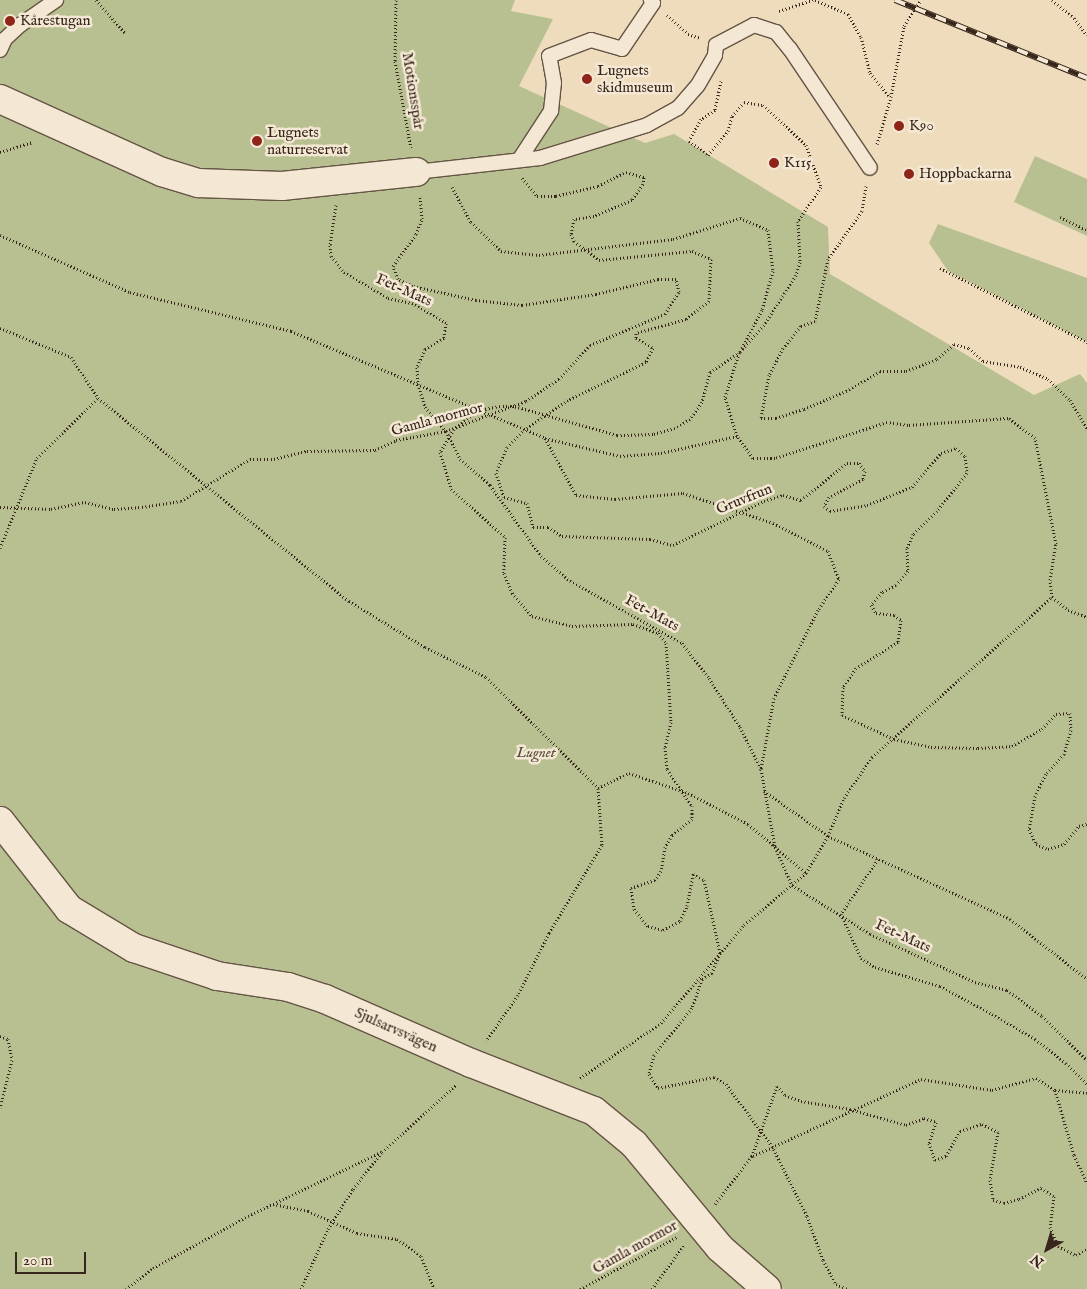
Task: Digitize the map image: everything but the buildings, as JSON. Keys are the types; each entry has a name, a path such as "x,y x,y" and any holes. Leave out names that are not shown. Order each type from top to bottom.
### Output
{"street":[{"path":"0,99 162,172 198,183 282,186 429,171"},
{"name":"Sjulsarvsvägen","path":"0,821 69,909 134,948 217,976 288,987 325,998 471,1063 594,1111 615,1126 667,1181 700,1224 740,1267 767,1289"}],"lane":[{"path":"0,50 5,39 20,25 56,0"},
{"path":"519,160 551,111 554,83 549,56 591,40 622,48 652,2"},
{"path":"429,171 540,158 647,125 678,108 698,84 715,55 716,45 754,25 776,32 870,168"}],"path":[{"path":"96,0 126,34"},
{"name":"Motionsspår","path":"396,0 394,61 412,152 429,171"},
{"path":"774,10 782,12 814,0 848,14 861,37 870,73 890,97"},
{"path":"920,0 904,26 890,97 870,168 862,211 828,258 815,321 800,326 783,348 769,375 761,418 776,418 804,409 846,391 880,371 906,371 937,359 954,344 969,348 983,361 1020,367 1048,379 1070,400 1087,428"},
{"path":"1052,0 1074,18 1087,35"},
{"path":"652,2 688,34"},
{"path":"716,45 722,86 715,110 701,119 689,141 708,155 728,131 732,116 744,102 764,105 806,145 821,187 798,221 800,262 796,276 764,325 740,352 710,372 702,402 690,419 675,428 653,434 617,435 514,406 479,410 454,429 440,452 451,489 460,500 505,537 504,573 520,605 532,616 551,623 572,626 633,624 658,633 666,642 671,722 665,747 667,769 692,806 692,820 672,835 665,847 661,871 655,880 630,888 634,909 648,926 663,930 680,921 687,906 693,874 704,880 720,953 712,973 702,979 692,1008 654,1055 649,1074 658,1088 714,1078 726,1084 772,1146 807,1216 823,1260 836,1284 846,1289"},
{"path":"519,160 522,181 537,196 556,196 598,186 626,172 644,177 644,184 632,200 594,216 574,219 571,234 584,250"},
{"path":"429,171 471,222 501,252 539,255 673,239 740,218 768,230 774,270 762,310 740,352 725,397 736,436 753,458 775,458 888,422 908,425 1008,418 1036,438 1056,544 1050,580 1052,597 1068,610 1087,617"},
{"name":"Gamla mormor","path":"0,507 51,509 85,502 114,509 142,508 181,501 207,487 250,459 274,459 307,451 376,450 396,440 446,432 493,416 514,406 559,379 590,345 665,314 679,292 676,279 658,279 596,294 522,305 476,300 413,286 398,278 393,266 416,234 422,219 429,171"},
{"name":"Fet-Mats","path":"348,180 346,191 336,205 331,256 344,272 388,298 412,303 446,324 444,338 426,349 417,367 418,384 425,406 446,432 460,459 490,485 541,556 567,579 682,642 740,726 761,769 775,847 792,885 805,896 840,914 878,938 975,982 1007,990 1042,1016 1087,1060"},
{"path":"1060,217 1087,230"},
{"path":"0,235 130,292 291,331 545,438 620,456 661,453 736,436"},
{"name":"Gruvfrun","path":"584,250 599,260 692,251 711,258 709,301 686,319 636,333 636,338 653,348 646,362 568,400 525,429 507,447 496,473 504,497 527,503 532,526 548,527 562,536 650,539 673,544 737,511 783,495 801,500 847,463 859,463 865,471 863,479 828,497 824,506 830,511 867,505 912,488 941,453 956,448 965,456 967,473 937,510 913,534 907,548 908,571 896,586 882,592 871,605 876,613 894,615 901,620 898,642 856,668 843,687 842,715 894,738 931,747 1012,746 1042,729 1056,714 1070,714 1071,730 1064,754 1046,774 1035,796 1029,829 1036,844 1048,849 1064,844 1079,826 1087,824"},
{"path":"940,268 1087,342"},
{"path":"0,328 71,356 98,398 348,601 425,647 486,678 598,788 602,846 549,933 518,995 471,1063"},
{"path":"0,548 38,458 98,398"},
{"path":"545,438 576,495 615,499 683,493 773,523 828,551 839,578 818,610 774,698 761,769"},
{"path":"555,1095 661,1023 744,925 806,873 828,836 844,798 872,757 1052,597"},
{"path":"598,788 629,773 681,790 748,824 806,873"},
{"path":"764,791 828,836 1010,919 1087,979"},
{"path":"878,859 840,914 861,958 875,967 940,986 992,1014 1035,1039 1066,1063 1087,1084"},
{"path":"0,1036 8,1039 12,1060 0,1108"},
{"path":"752,1156 850,1109 921,1079 992,1090 1036,1078 1054,1090 1087,1093"},
{"path":"652,1289 752,1156 777,1086 785,1095 801,1102 850,1109 906,1125 924,1118 936,1122 929,1143 934,1160 946,1156 960,1131 982,1124 998,1132 990,1180 993,1200 1012,1201 1042,1188 1054,1196 1050,1228 1058,1246 1076,1254 1087,1249"},
{"path":"1054,1090 1074,1155 1087,1183"},
{"path":"300,1289 328,1229 353,1189 382,1152 452,1091"},
{"path":"126,1289 153,1268 272,1204 382,1152"},
{"path":"272,1204 308,1211 357,1232 397,1240 421,1256 434,1289"},
{"name":"Gamla mormor","path":"580,1289 700,1224"}],"green space":[{"name":"Lugnet","path":"0,0 515,0 511,11 553,19 519,86 645,143 674,134 828,227 830,274 1034,395 1080,374 1087,383 1087,1289 0,1289"},
{"path":"1035,156 1087,179 1087,236 1014,202"},
{"path":"938,224 1087,278 1087,342 948,271 929,243"}],"railway":[{"path":"895,0 1087,78"}],"place":[{"name":"Kårestugan","path":"10,21"},
{"name":"Lugnets skidmuseum","path":"587,79"},
{"name":"K90","path":"899,126"},
{"name":"Lugnets naturreservat","path":"257,141"},
{"name":"K115","path":"774,163"},
{"name":"Hoppbackarna","path":"909,174"}]}
